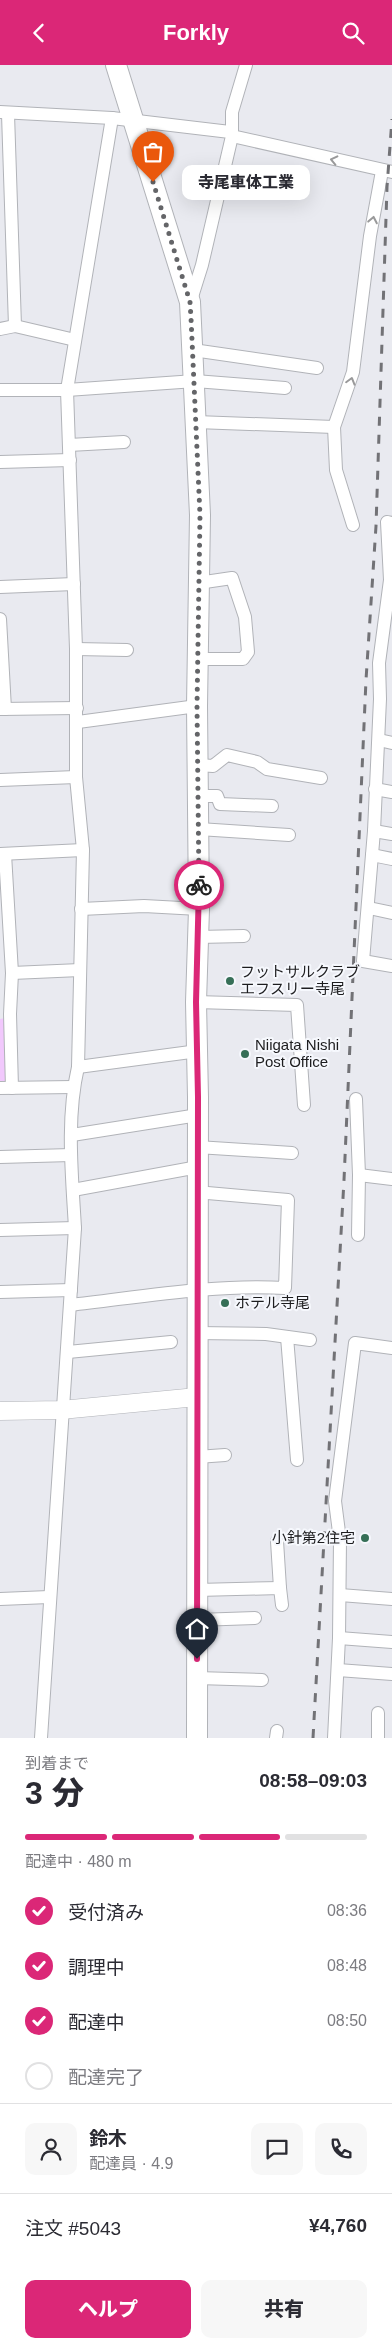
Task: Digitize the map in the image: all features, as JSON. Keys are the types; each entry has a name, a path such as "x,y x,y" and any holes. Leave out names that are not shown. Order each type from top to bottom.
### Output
{"main road":[{"path":"116,65 190,302 195,381 200,515 197,706 199,909 196,1002 198,1051 198,1167 196,1192 196,1738"}],"street":[{"path":"190,302 202,265 231,134 232,112 246,65"},
{"path":"14,326 4,113 112,117 231,134 387,172 370,236 353,372 334,427 336,470 353,525"},
{"path":"41,1738 48,1597 61,1409 68,1352 74,1228 71,1155 73,1087 78,1067 80,971 82,850 76,777 78,722 66,390 112,117"},
{"path":"0,329 14,326 75,340"},
{"path":"193,350 317,368"},
{"path":"0,390 66,390 195,381 285,388"},
{"path":"196,422 334,427"},
{"path":"69,445 124,443"},
{"path":"0,461 70,460"},
{"path":"392,523 387,522 391,580 379,663 386,700 379,740 369,908 363,961 390,966 392,979"},
{"path":"198,583 232,578 245,617 248,653 243,659 198,659"},
{"path":"0,587 74,584"},
{"path":"0,619 2,709 77,708"},
{"path":"76,649 127,650"},
{"path":"78,722 197,706"},
{"path":"379,740 392,743"},
{"path":"198,765 213,766 227,755 257,762 267,769 320,778"},
{"path":"0,780 76,777"},
{"path":"375,789 392,792"},
{"path":"198,796 217,796 220,804 272,806"},
{"path":"199,829 289,835"},
{"path":"374,831 392,834"},
{"path":"73,1087 6,1088 12,973 3,854 82,850"},
{"path":"372,855 392,859"},
{"path":"81,909 144,906 199,909"},
{"path":"369,908 392,913"},
{"path":"198,937 244,936"},
{"path":"12,973 80,971"},
{"path":"196,1002 298,1005 304,1105"},
{"path":"78,1067 198,1051"},
{"path":"356,1099 359,1175 358,1235"},
{"path":"72,1135 198,1115"},
{"path":"197,1147 292,1153"},
{"path":"0,1157 71,1155"},
{"path":"73,1190 198,1167"},
{"path":"359,1175 392,1179"},
{"path":"70,1305 255,1286 285,1288 288,1200 196,1192"},
{"path":"0,1231 74,1228"},
{"path":"0,1292 71,1290"},
{"path":"196,1333 266,1334 310,1340"},
{"path":"287,1337 297,1460"},
{"path":"68,1352 171,1342"},
{"path":"334,1738 340,1595 340,1540 335,1501 355,1343 392,1348"},
{"path":"0,1411 61,1409 196,1397"},
{"path":"197,1457 225,1455"},
{"path":"277,1541 282,1605"},
{"path":"197,1589 280,1588"},
{"path":"340,1595 392,1599"},
{"path":"0,1599 48,1597"},
{"path":"197,1620 255,1617"},
{"path":"339,1639 392,1641"},
{"path":"338,1670 392,1674"},
{"path":"197,1678 262,1680"},
{"path":"378,1713 378,1738"}],"shaded area":[{"path":"5,1018 8,1081 0,1081 0,1019"}],"railway":[{"path":"313,1738 344,1180 366,680 376,526 387,187 392,119"}],"way so far":[{"path":"153,182 190,302 200,515 197,706 199,885"}],"place":[{"name":"寺尾車体工業","path":"153,182"},
{"name":"フットサルクラブ エフスリー寺尾","path":"230,981"},
{"name":"Niigata Nishi Post Office","path":"245,1054"},
{"name":"ホテル寺尾","path":"225,1303"},
{"name":"小針第2住宅","path":"365,1538"}],"route":[{"path":"197,1659 196,1192 198,1167 198,1051 196,1002 199,885"}]}
